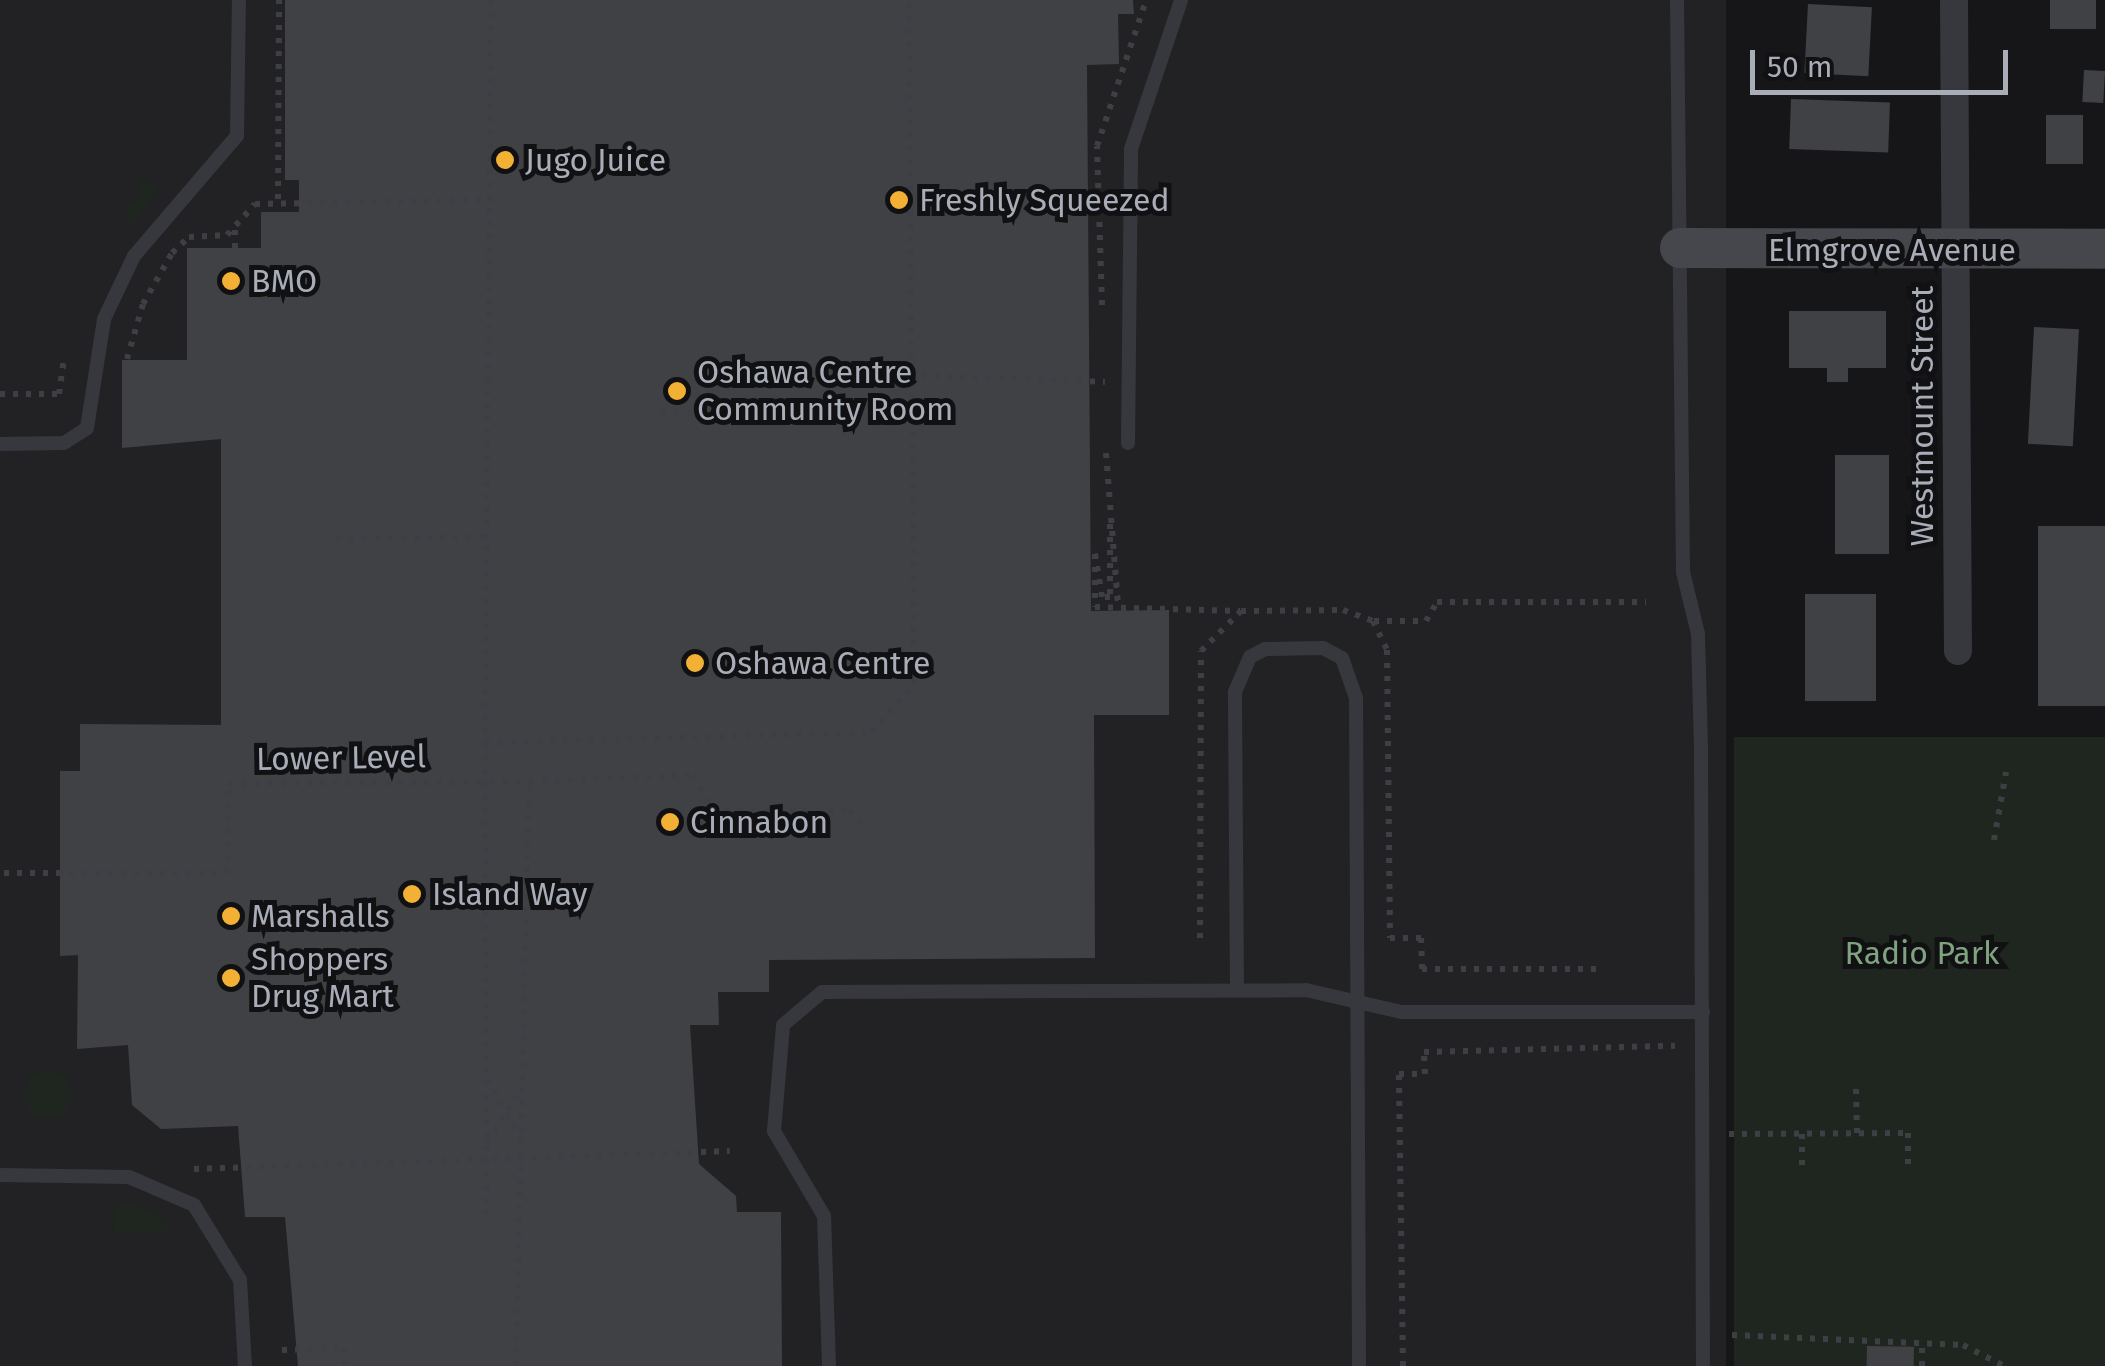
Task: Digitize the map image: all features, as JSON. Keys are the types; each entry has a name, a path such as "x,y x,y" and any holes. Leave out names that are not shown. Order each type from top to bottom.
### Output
{"street":[{"name":"Westmount Street","path":"1954,0 1958,651"},
{"name":"Elmgrove Avenue","path":"1680,248 2105,250"}],"lane":[{"path":"0,444 64,443 87,428 104,319 134,256 238,136 239,0"},
{"path":"1128,442 1130,149 1180,0"},
{"path":"1678,0 1680,248 1703,1012 1703,1366"},
{"path":"1236,989 1240,673 1265,649 1323,648 1342,658 1356,698 1359,1366"},
{"path":"830,1366 824,1216 774,1131 779,1039 792,1012 841,990 1236,989 1356,1001 1401,1012 1703,1012"},
{"path":"0,1175 129,1177 194,1205 240,1280 244,1366"}],"path":[{"path":"278,0 278,199"},
{"path":"487,1215 485,744 491,0"},
{"path":"485,744 871,732 914,684 908,375 909,0"},
{"path":"235,248 235,229 255,204 278,199 492,200"},
{"path":"127,360 143,304 172,253 190,237 235,229"},
{"path":"0,394 59,394 64,360"},
{"path":"908,375 1105,382"},
{"path":"660,412 910,420"},
{"path":"1118,606 1117,550 1111,511 1110,597 1102,596 1095,554 1095,607 1241,611"},
{"path":"336,539 488,536"},
{"path":"1373,621 1426,621 1437,602 1646,602"},
{"path":"1387,650 1390,938 1422,938 1422,970 1599,969"},
{"path":"1198,665 1200,938"},
{"path":"1994,840 2006,772"},
{"name":"Lower Level","path":"4,873 226,873 230,784 528,782 694,776 712,811 849,810 861,823"},
{"path":"516,1366 528,782"},
{"path":"1403,1366 1399,1074 1424,1074 1424,1052 1675,1046"},
{"path":"486,1078 523,1141"},
{"path":"487,1144 523,1085"},
{"path":"1856,1089 1856,1133"},
{"path":"1729,1134 1908,1134 1908,1172"},
{"path":"1802,1134 1802,1172"},
{"path":"194,1168 730,1151"},
{"path":"1732,1335 1964,1345 2004,1366"},
{"path":"1922,1344 1922,1366"},
{"path":"282,1350 344,1348 345,1366"}],"shaded area":[{"path":"0,0 1726,0 1726,1366 0,1366"}],"green space":[{"path":"138,176 160,189 129,229 125,204 137,204"},
{"name":"Radio Park","path":"1734,737 2105,737 2105,1366 1734,1366"},
{"path":"48,1071 65,1078 72,1095 65,1112 48,1119 31,1112 24,1095 31,1078"},
{"path":"134,1204 167,1219 167,1232 114,1232 113,1205"}],"building":[{"name":"Oshawa Centre","path":"285,0 1133,0 1134,14 1118,14 1119,64 1087,65 1091,611 1169,610 1169,715 1094,715 1095,958 769,960 769,992 718,992 719,1025 690,1025 699,1164 736,1196 737,1212 781,1212 782,1366 298,1366 285,1217 245,1217 238,1126 161,1129 132,1105 128,1045 77,1049 78,955 60,956 60,771 80,771 80,724 221,725 221,439 122,448 122,360 187,360 187,248 261,248 261,212 299,212 299,180 285,180"},
{"path":"2050,0 2096,0 2096,29 2050,29"},
{"path":"1808,4 1872,7 1868,76 1804,73"},
{"path":"2084,70 2105,71 2103,103 2082,102"},
{"path":"1791,99 1890,102 1888,152 1789,149"},
{"path":"2046,115 2083,115 2083,164 2046,164"},
{"path":"1789,311 1886,311 1886,368 1848,368 1848,382 1827,382 1827,368 1789,368"},
{"path":"2034,327 2079,329 2073,446 2028,444"},
{"path":"1835,455 1889,455 1889,554 1835,554"},
{"path":"2038,526 2105,526 2105,706 2038,706"},
{"path":"1805,594 1876,594 1876,701 1805,701"},
{"path":"1867,1346 1914,1347 1914,1366 1867,1366"}],"place":[{"name":"Jugo Juice","path":"505,160"},
{"name":"Freshly Squeezed","path":"899,200"},
{"name":"BMO","path":"231,281"},
{"name":"Oshawa Centre Community Room","path":"677,391"},
{"name":"Oshawa Centre","path":"695,663"},
{"name":"Cinnabon","path":"670,822"},
{"name":"Island Way","path":"412,894"},
{"name":"Marshalls","path":"231,916"},
{"name":"Shoppers Drug Mart","path":"231,978"}]}
